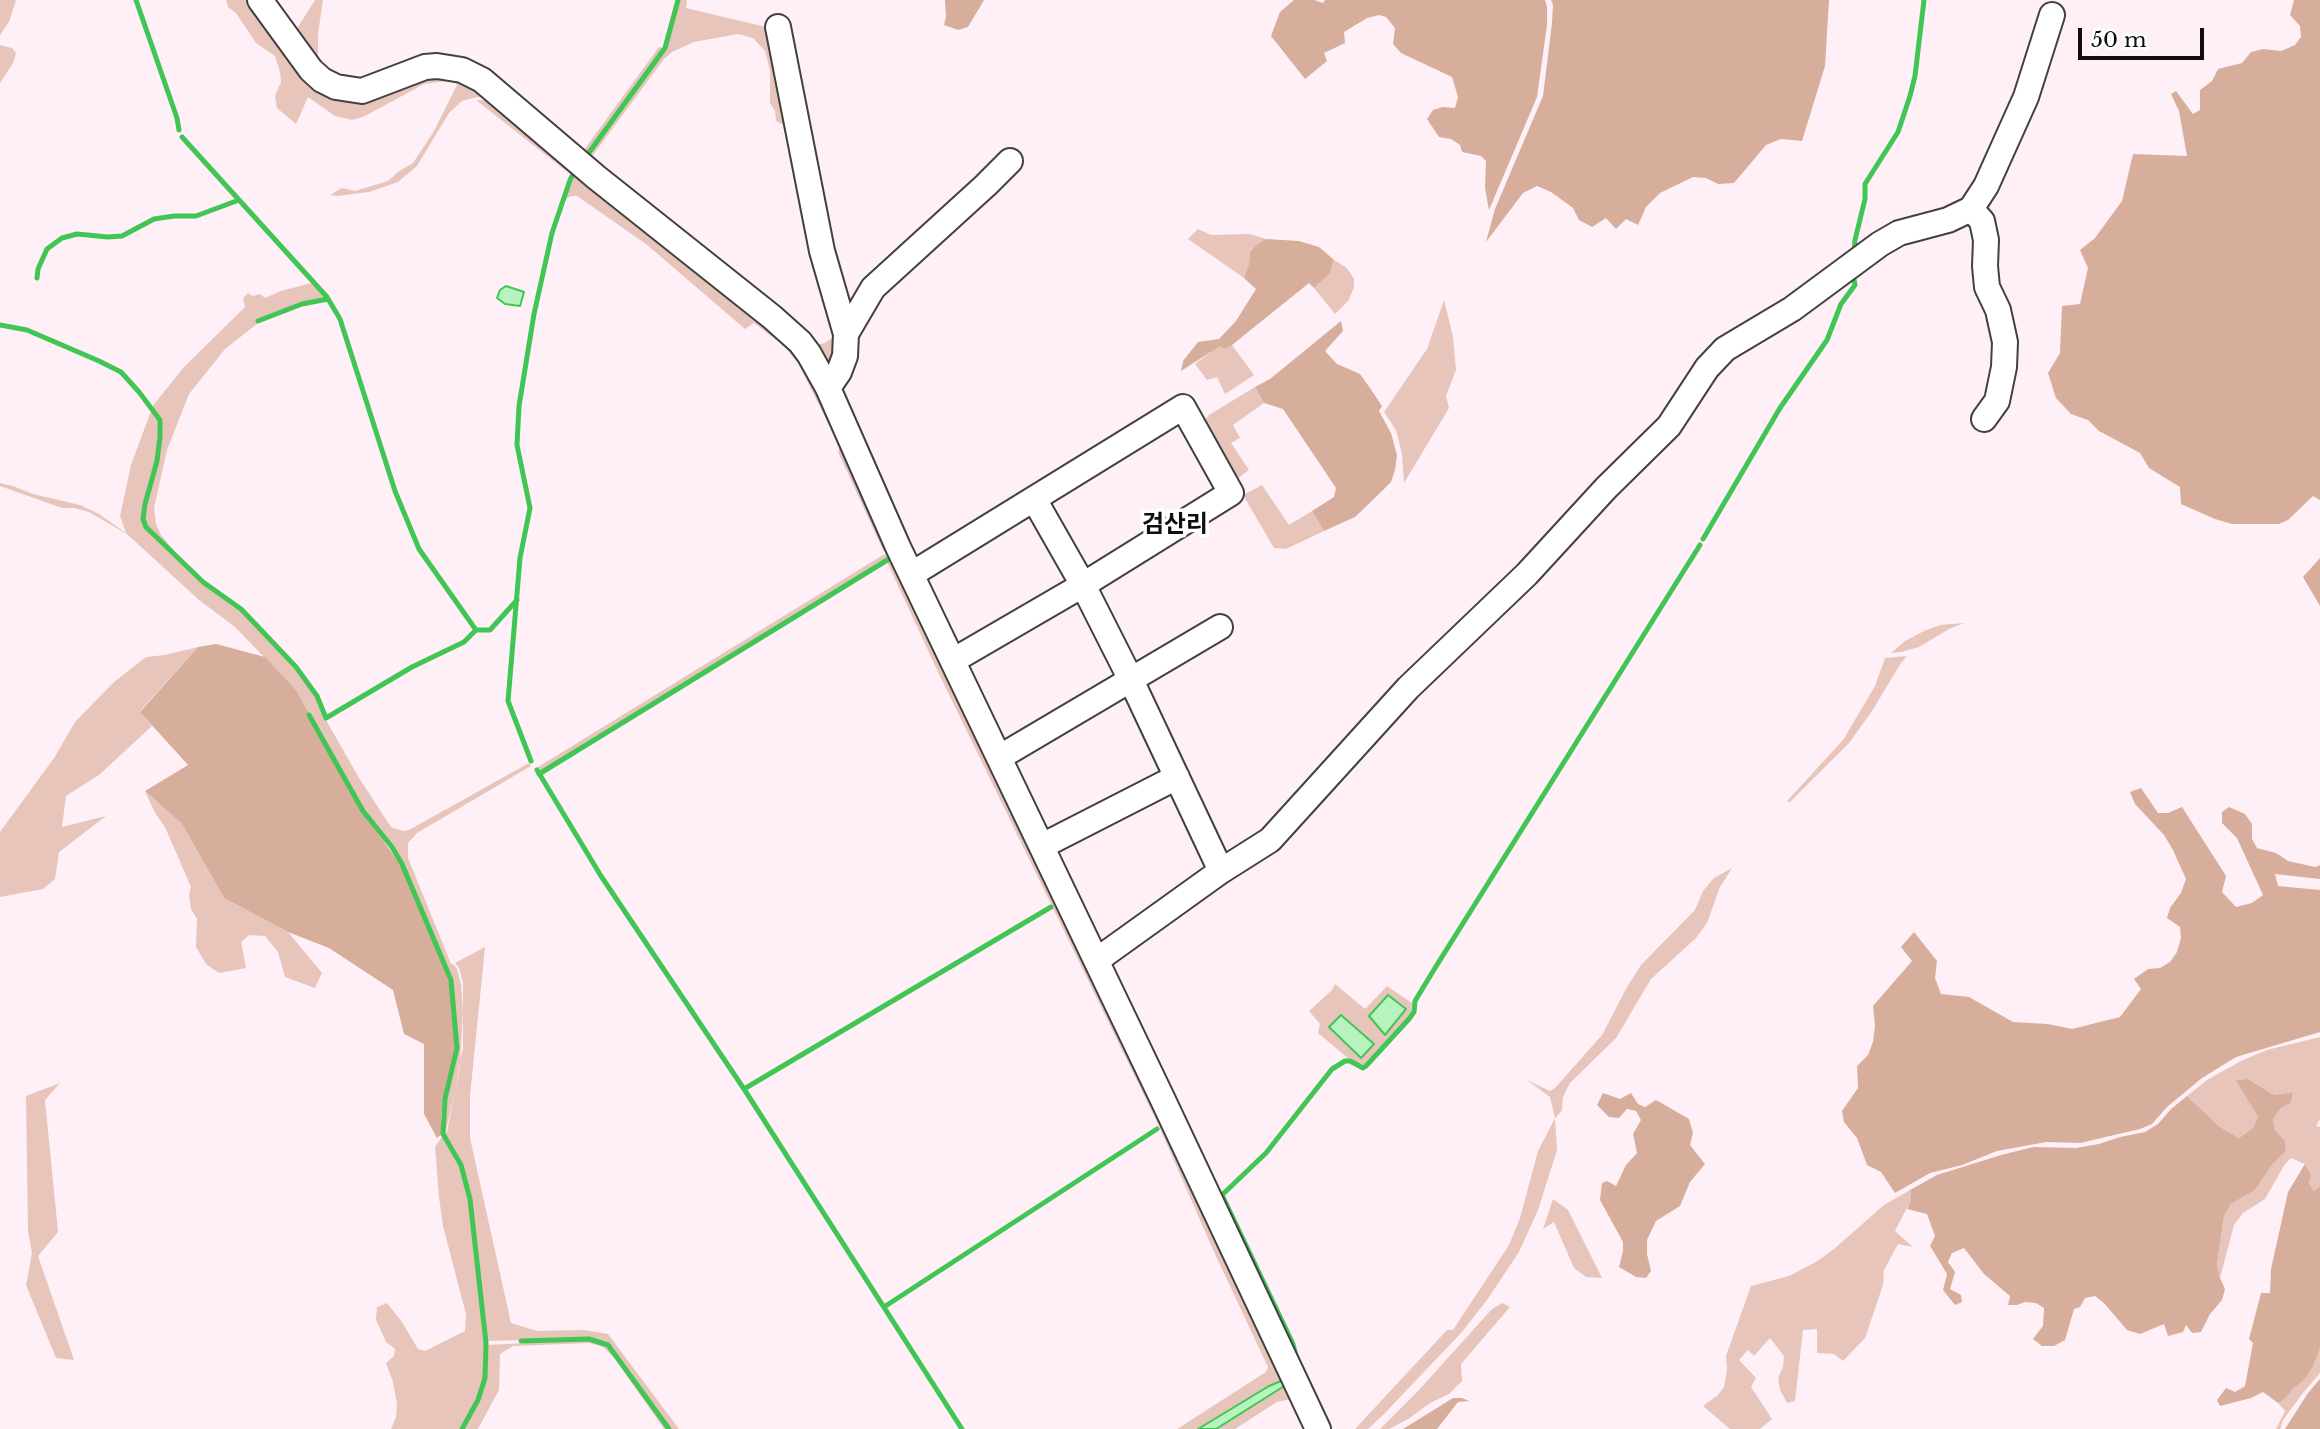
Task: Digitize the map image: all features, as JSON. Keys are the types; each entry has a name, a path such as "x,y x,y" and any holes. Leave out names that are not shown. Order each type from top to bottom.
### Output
{"street":[{"path":"260,0 311,70 336,87 362,91 425,67 437,66 463,70 482,80 596,177 788,331 809,354 828,388 866,478 1318,1429"},
{"path":"1097,960 1221,871 1270,840 1408,688 1527,573 1606,488 1669,426 1707,368 1724,349 1793,309 1880,244 1899,233 1948,220 1971,209 1986,186 2026,97 2052,15"},
{"path":"778,27 822,251 846,334 845,356 839,372 828,388"},
{"path":"846,334 873,288 1010,161"},
{"path":"1971,209 1982,220 1986,240 1987,287 1998,310 2005,342 2004,368 1997,401 1983,419"},
{"path":"912,574 1183,407 1231,493 1083,585 954,660"},
{"path":"1034,499 1083,585 1132,680 1221,871"},
{"path":"1000,757 1220,627"},
{"path":"1042,846 1177,777"}],"shaded area":[{"path":"0,0 16,0 9,22 0,35"},
{"path":"226,0 255,0 323,85 440,69 498,97 477,97 462,101 449,113 417,166 398,182 369,192 330,195 342,188 355,191 388,181 413,163 434,131 457,85 446,81 424,84 365,116 352,120 335,116 308,97 296,124 277,108 275,96 281,82 275,56 256,43 236,13 228,7"},
{"path":"315,0 323,0 318,34 321,67 342,77 360,79 372,78 435,57 457,58 489,76 581,154 659,47 664,48 584,157 586,158 666,49 680,0 687,0 686,8 766,27 775,42 791,129 776,121 775,111 770,103 770,70 765,51 753,38 738,34 694,42 672,52 590,159 816,345 825,343 839,333 841,350 833,366 827,370 814,347 774,312 472,70 439,61 359,85 336,82 321,75 291,38"},
{"path":"945,0 984,0 968,27 958,30 944,25"},
{"path":"1294,0 1323,3 1325,0 1545,0 1547,25 1537,97 1489,210 1485,188 1486,161 1481,156 1462,152 1460,145 1451,139 1439,137 1427,119 1433,110 1455,108 1458,97 1452,77 1401,53 1393,44 1395,28 1386,17 1379,15 1367,18 1344,32 1345,43 1324,53 1327,61 1305,79 1271,36 1280,12"},
{"path":"1551,0 1829,0 1825,66 1802,141 1781,139 1766,145 1734,183 1718,184 1706,178 1693,177 1660,193 1646,207 1638,225 1626,219 1616,229 1606,218 1592,227 1579,220 1573,208 1551,192 1537,186 1523,193 1486,242 1495,209 1543,96 1552,23"},
{"path":"2294,0 2320,0 2320,500 2313,496 2288,520 2279,524 2232,524 2181,504 2180,487 2149,468 2140,453 2099,431 2088,420 2071,414 2056,398 2048,373 2060,353 2062,306 2080,304 2088,268 2080,250 2095,238 2122,201 2133,154 2187,156 2179,111 2171,94 2176,91 2193,114 2200,110 2200,90 2212,81 2218,69 2242,63 2251,52 2263,49 2281,51 2295,45 2301,37 2300,26 2290,15"},
{"path":"0,45 12,48 16,53 0,83"},
{"path":"476,100 503,101 576,164 570,174"},
{"path":"579,168 804,355 889,546 883,550 838,452 840,447 798,363 784,346 754,323 745,329 646,244 577,196 564,200 571,180"},
{"path":"1198,229 1211,235 1250,234 1266,239 1250,252 1244,278 1188,239"},
{"path":"1266,239 1299,241 1319,247 1334,260 1330,273 1314,288 1309,283 1232,345 1225,349 1220,346 1181,371 1183,361 1198,342 1219,339 1236,321 1256,289 1244,278 1250,252"},
{"path":"1334,260 1347,268 1354,279 1349,300 1335,314 1314,288 1330,273"},
{"path":"312,283 326,298 305,301 256,320 258,323 225,349 189,394 167,450 154,508 161,535 182,560 147,526 145,519 150,484 162,437 161,420 152,407 183,368 245,307 243,298 248,293 253,296 260,294 265,298"},
{"path":"506,286 524,292 520,306 505,304 497,298 500,290"},
{"path":"1444,300 1453,337 1456,370 1446,396 1449,408 1404,483 1402,454 1396,430 1384,412 1427,349"},
{"path":"1341,321 1343,331 1325,351 1337,364 1360,374 1370,388 1382,406 1379,411 1391,433 1397,455 1391,482 1355,517 1324,531 1312,511 1334,497 1336,488 1283,409 1264,403 1255,387 1270,379"},
{"path":"1220,345 1225,349 1232,345 1254,375 1225,394 1217,377 1207,380 1195,364"},
{"path":"1255,387 1264,403 1233,425 1240,438 1231,443 1249,470 1233,482 1203,431 1205,420"},
{"path":"151,411 158,421 159,437 156,461 144,504 142,519 145,528 202,583 240,610 294,668 316,697 359,778 391,827 409,830 529,763 531,766 417,833 408,843 408,858 451,964 457,969 461,984 463,1011 460,1067 444,1133 446,1100 458,1048 452,980 403,863 364,810 296,690 235,627 199,600 127,534 89,512 62,508 0,486 0,483 13,486 33,494 80,505 99,514 126,533 120,516 131,465"},
{"path":"1262,485 1289,525 1312,511 1324,531 1286,549 1274,548 1243,495"},
{"path":"893,551 952,664 1314,1429 1306,1429 1291,1399 1277,1402 1235,1429 1216,1429 1289,1383 1286,1379 1269,1386 1198,1429 1177,1429 1266,1372 1268,1367 1158,1124 887,562 892,556 541,771 538,767"},
{"path":"2320,558 2320,606 2303,577"},
{"path":"1964,623 1919,647 1891,653 1905,641 1924,631 1940,625"},
{"path":"216,644 265,657 296,690 362,811 400,864 450,980 455,1048 443,1099 442,1134 437,1138 424,1114 424,1044 404,1034 393,990 329,948 288,932 224,898 182,824 145,791 188,765 140,712 198,647"},
{"path":"198,647 140,711 152,726 99,775 66,796 62,827 106,816 59,852 55,879 43,889 0,897 0,832 54,758 75,722 114,682 146,657"},
{"path":"1907,656 1849,743 1790,802 1787,801 1843,740 1875,686 1885,658"},
{"path":"2141,788 2158,813 2168,813 2182,807 2226,876 2222,892 2236,907 2252,903 2263,895 2237,838 2222,823 2222,812 2229,807 2245,814 2252,824 2252,839 2257,848 2276,853 2288,861 2315,867 2320,865 2320,879 2275,874 2278,886 2320,890 2320,1032 2236,1057 2202,1078 2167,1107 2152,1124 2140,1129 2080,1143 2046,1142 1997,1151 1962,1165 1930,1173 1895,1193 1881,1172 1867,1165 1857,1138 1844,1122 1842,1111 1858,1088 1857,1066 1868,1055 1873,1042 1873,1006 1912,961 1901,947 1914,932 1937,961 1935,978 1941,994 1969,997 2013,1022 2048,1024 2072,1029 2120,1017 2141,989 2134,979 2148,969 2160,968 2170,962 2177,952 2181,938 2180,927 2167,918 2186,879 2164,835 2135,804 2130,792"},
{"path":"145,791 182,824 224,898 288,932 322,973 315,988 285,977 278,952 265,936 249,935 241,942 246,968 219,973 206,964 196,947 197,919 191,909 191,887 165,827"},
{"path":"1732,868 1720,887 1707,923 1696,938 1651,979 1616,1038 1570,1083 1563,1097 1562,1110 1555,1119 1557,1150 1538,1210 1519,1252 1487,1300 1462,1332 1384,1414 1368,1429 1355,1429 1447,1330 1453,1330 1509,1245 1520,1218 1538,1151 1555,1118 1550,1097 1527,1080 1550,1091 1555,1088 1602,1035 1641,965 1695,910 1703,891 1714,878"},
{"path":"485,947 470,1096 470,1138 511,1323 537,1331 584,1330 608,1334 679,1429 670,1429 608,1344 589,1338 487,1341 471,1198 462,1165 444,1134 447,1132 463,1048 463,983 455,963"},
{"path":"1335,984 1365,1009 1387,986 1412,1003 1411,1012 1400,1028 1363,1066 1349,1059 1318,1033 1320,1024 1309,1011"},
{"path":"1388,995 1406,1009 1385,1035 1369,1016"},
{"path":"1341,1015 1374,1044 1361,1058 1329,1027"},
{"path":"2320,1037 2320,1119 2316,1126 2320,1127 2320,1186 2314,1191 2309,1183 2311,1175 2305,1164 2291,1158 2265,1199 2243,1213 2234,1225 2220,1278 2217,1264 2224,1216 2231,1204 2255,1190 2272,1165 2286,1151 2285,1141 2275,1130 2273,1119 2281,1108 2291,1103 2293,1092 2274,1095 2248,1079 2237,1080 2258,1117 2253,1128 2239,1138 2220,1127 2187,1096 2207,1080 2241,1061 2267,1050"},
{"path":"2248,1079 2274,1095 2293,1092 2291,1103 2281,1108 2273,1119 2275,1130 2285,1141 2286,1151 2272,1165 2255,1190 2231,1204 2224,1216 2217,1264 2225,1289 2222,1300 2210,1314 2201,1332 2192,1333 2186,1325 2183,1332 2168,1336 2164,1324 2140,1334 2127,1330 2095,1296 2085,1298 2080,1307 2074,1309 2065,1340 2054,1346 2042,1346 2033,1339 2043,1326 2044,1308 2036,1303 2025,1302 2008,1305 2010,1296 1984,1274 1964,1248 1952,1253 1948,1262 1955,1272 1950,1289 1961,1295 1962,1302 1955,1305 1943,1290 1947,1274 1930,1246 1935,1236 1927,1214 1907,1209 1911,1200 1910,1190 1937,1175 2033,1147 2076,1148 2145,1132 2158,1124 2187,1096 2220,1127 2239,1138 2253,1128 2258,1117 2236,1080"},
{"path":"60,1083 45,1100 58,1232 38,1256 74,1360 56,1358 26,1285 32,1253 28,1231 26,1096"},
{"path":"1603,1093 1620,1099 1631,1093 1638,1104 1645,1107 1656,1100 1689,1119 1693,1133 1690,1145 1705,1164 1690,1182 1680,1206 1656,1221 1647,1240 1651,1271 1646,1278 1636,1277 1619,1267 1623,1242 1600,1200 1602,1183 1607,1181 1616,1186 1626,1165 1637,1153 1633,1134 1641,1120 1636,1111 1627,1109 1619,1118 1609,1117 1597,1105"},
{"path":"443,1135 460,1166 469,1199 485,1343 484,1377 477,1400 461,1429 391,1429 397,1404 386,1363 394,1356 395,1349 386,1342 376,1320 377,1307 387,1303 418,1349 425,1351 465,1331 466,1314 443,1226 439,1197 435,1147"},
{"path":"2305,1164 2311,1175 2309,1183 2314,1191 2320,1186 2320,1348 2312,1368 2285,1399 2278,1403 2263,1392 2220,1406 2217,1400 2226,1388 2235,1392 2245,1386 2253,1343 2249,1339 2261,1293 2270,1293 2271,1269 2288,1192"},
{"path":"1910,1190 1911,1200 1895,1231 1913,1247 1898,1244 1884,1270 1883,1285 1865,1338 1843,1361 1834,1354 1817,1353 1817,1329 1803,1330 1795,1401 1787,1403 1780,1390 1778,1378 1784,1356 1770,1338 1754,1356 1748,1350 1739,1360 1756,1378 1751,1387 1772,1419 1760,1429 1730,1429 1703,1406 1724,1387 1726,1356 1751,1286 1789,1276 1816,1262 1884,1205"},
{"path":"1553,1199 1568,1210 1602,1278 1586,1277 1574,1268 1554,1222 1543,1229"},
{"path":"1502,1303 1510,1307 1461,1364 1462,1381 1449,1394 1430,1403 1408,1419 1389,1429 1380,1429 1492,1309"},
{"path":"589,1340 607,1346 667,1429 664,1429 615,1359 603,1347 590,1343 513,1346 500,1354 499,1390 478,1429 464,1429 479,1401 486,1378 487,1345"},
{"path":"2320,1348 2320,1373 2283,1420 2280,1429 2276,1429 2285,1411 2278,1403 2303,1381"},
{"path":"1286,1379 1289,1383 1216,1429 1198,1429 1269,1386"},
{"path":"2320,1379 2320,1429 2285,1429 2308,1393"},
{"path":"1453,1398 1469,1401 1458,1402 1437,1429 1403,1429"}],"waterway":[{"path":"136,0 179,130"},
{"path":"585,158 665,48 678,0"},
{"path":"1854,252 1865,199 1865,184 1898,132 1910,96 1924,0"},
{"path":"182,137 327,297 340,319 395,491 419,549 476,630"},
{"path":"531,761 508,701 520,558 530,508 517,445 519,406 534,314 552,233 575,170"},
{"path":"37,278 47,249 62,238 77,234 122,236 154,219 196,216 239,200"},
{"path":"1703,539 1780,408 1827,340 1841,304 1855,285 1853,274"},
{"path":"258,321 302,304 328,299"},
{"path":"0,325 27,330 99,361 121,372 139,392 160,420 157,461 143,519 146,527 203,582 241,609 296,667 317,696 326,718 412,667 464,642 476,630 490,630 517,600"},
{"path":"1296,1356 1293,1344 1222,1195 1266,1153 1332,1069 1345,1061 1363,1068 1409,1019 1414,1012 1415,1001 1435,968 1700,545"},
{"path":"539,774 889,559"},
{"path":"309,715 363,811 402,864 451,980 457,1048 445,1099 443,1134 461,1165 470,1199 486,1343 485,1378 478,1400 462,1429"},
{"path":"537,770 601,876 744,1089 962,1429"},
{"path":"744,1089 1051,907"},
{"path":"884,1307 1157,1129"},
{"path":"521,1341 589,1339 608,1345 669,1429"}],"district":[{"name":"검산리","path":"1175,525"}]}
